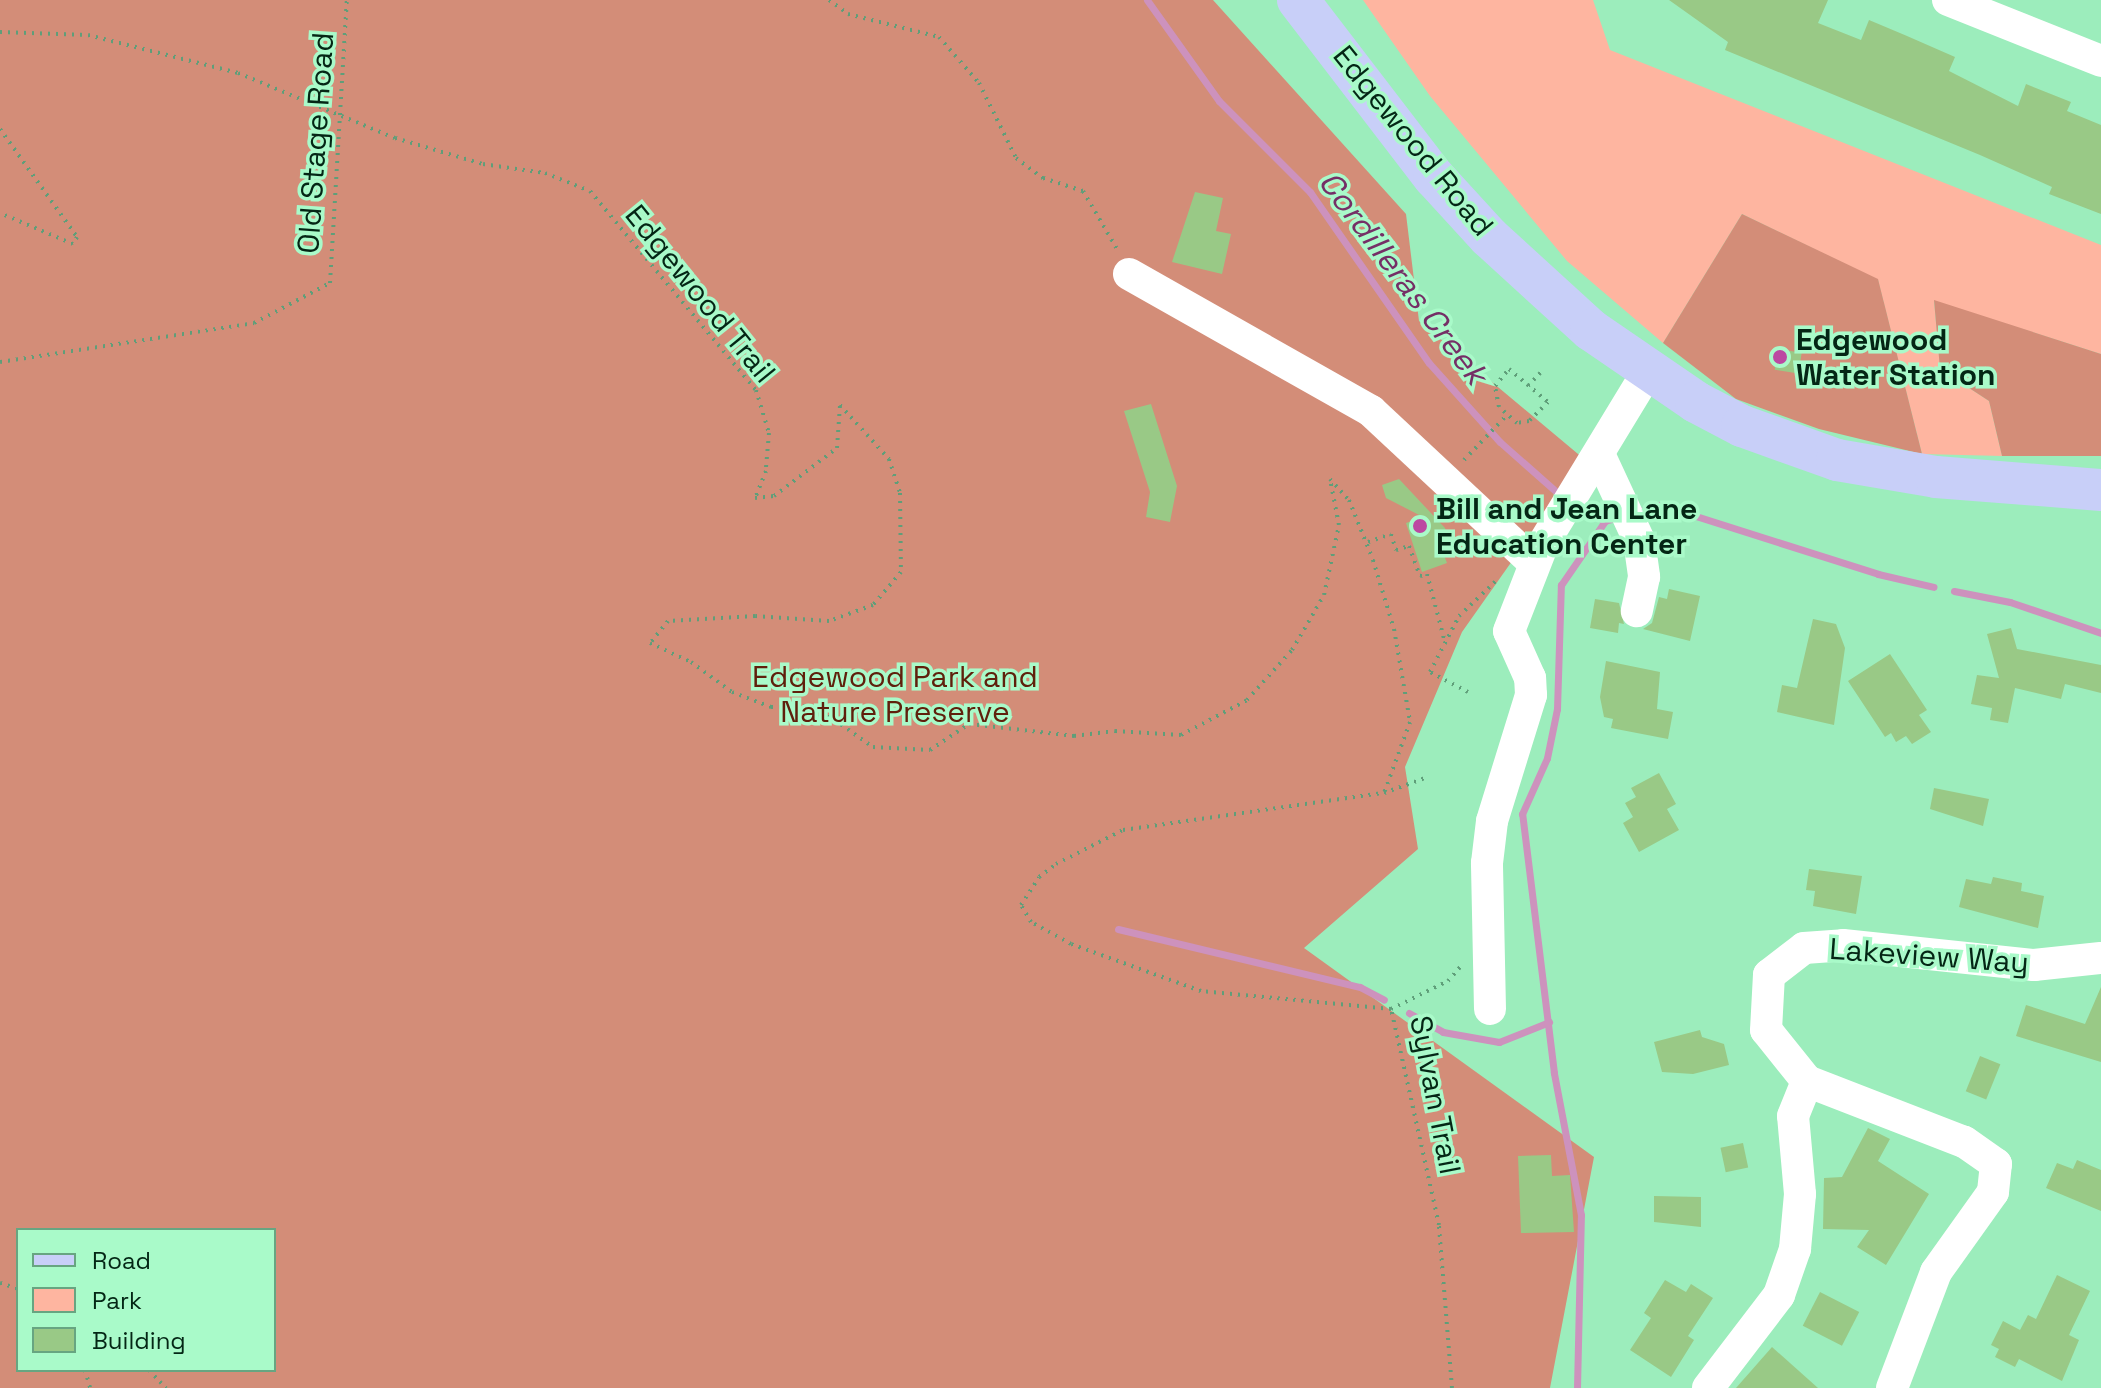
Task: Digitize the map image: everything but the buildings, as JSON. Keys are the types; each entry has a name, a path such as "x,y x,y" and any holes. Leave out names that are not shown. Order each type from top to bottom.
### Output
{"main road":[{"name":"Edgewood Road","path":"1298,0 1434,177 1536,283 1648,371 1742,426 1837,460 1936,477 2101,490"},
{"path":"1336,0 1536,283"}],"street":[{"path":"1948,0 2101,61"},
{"path":"1129,274 1371,411 1535,554"},
{"path":"1490,1009 1487,863 1492,821 1531,695 1521,653 1509,631 1535,554 1602,467 1648,371"},
{"path":"1602,467 1639,540 1644,577 1637,611"},
{"name":"Lakeview Way","path":"1892,1388 1936,1272 1993,1192 1996,1164 1964,1142 1807,1081 1766,1030 1769,975 1804,948 1843,945 2034,965 2101,958"},
{"path":"1708,1388 1779,1295 1795,1249 1800,1194 1793,1116 1807,1081"}],"path":[{"name":"Old Stage Road","path":"0,362 254,323 330,283 347,0"},
{"path":"829,0 848,14 939,37 979,83 1016,158 1043,178 1083,191 1129,274"},
{"name":"Edgewood Trail","path":"0,32 88,35 238,73 395,138 483,164 545,173 590,191 756,390 769,433 766,471 755,498 774,496 837,448 840,405 889,459 900,493 901,572 873,605 829,621 755,616 668,621 650,643 691,662 732,692 771,707 815,706 873,747 930,750 969,724 1074,736 1115,731 1181,735 1247,700 1292,650 1324,595 1339,525 1330,479 1349,500 1367,542 1394,629 1410,722 1384,793"},
{"path":"0,129 77,237 73,244 0,213"},
{"path":"1509,369 1528,386 1548,402 1529,421 1517,423 1506,416 1495,386 1509,369"},
{"path":"1528,386 1543,370"},
{"path":"1458,466 1506,416"},
{"path":"1367,542 1391,534 1396,550 1409,546 1420,576 1427,574 1444,639"},
{"path":"1468,692 1430,672 1444,639 1479,594 1535,554"},
{"path":"1391,1009 1201,991 1071,944 1031,922 1021,905 1039,877 1056,864 1123,830 1384,793 1425,778"},
{"name":"Sylvan Trail","path":"1452,1388 1439,1225 1391,1009 1448,981 1468,954"},
{"path":"151,1372 166,1388"}],"green space":[{"name":"Edgewood Park and Nature Preserve","path":"0,0 1213,0 1406,214 1419,321 1584,459 1462,632 1405,767 1418,849 1304,948 1594,1157 1550,1388 0,1388"},
{"path":"1363,0 1593,0 1610,50 2101,245 2101,354 1934,301 1940,369 1989,401 2002,456 1922,454 1878,280 1742,214 1663,343 1567,261 1430,96"},
{"path":"1742,214 1878,279 1922,454 1819,429 1736,399 1663,343"},
{"path":"1934,300 2101,354 2101,456 2002,456 1989,401 1940,369"}],"waterway":[{"name":"Cordilleras Creek","path":"1147,0 1219,101 1310,192 1429,363 1500,442 1561,496"},
{"name":"Cordilleras Creek","path":"1575,504 1605,521 1618,517"},
{"name":"Cordilleras Creek","path":"1634,513 1661,505 1878,574 1934,587"},
{"path":"1577,1388 1581,1215 1554,1073 1522,814 1547,758 1557,709 1561,585 1605,521"},
{"name":"Cordilleras Creek","path":"1954,591 2010,602 2101,633"},
{"path":"1118,929 1360,987 1384,1000"},
{"path":"1409,1013 1443,1032 1499,1042 1549,1022"}],"place":[{"name":"Edgewood Water Station","path":"1780,357"},
{"name":"Bill and Jean Lane Education Center","path":"1420,526"}]}
